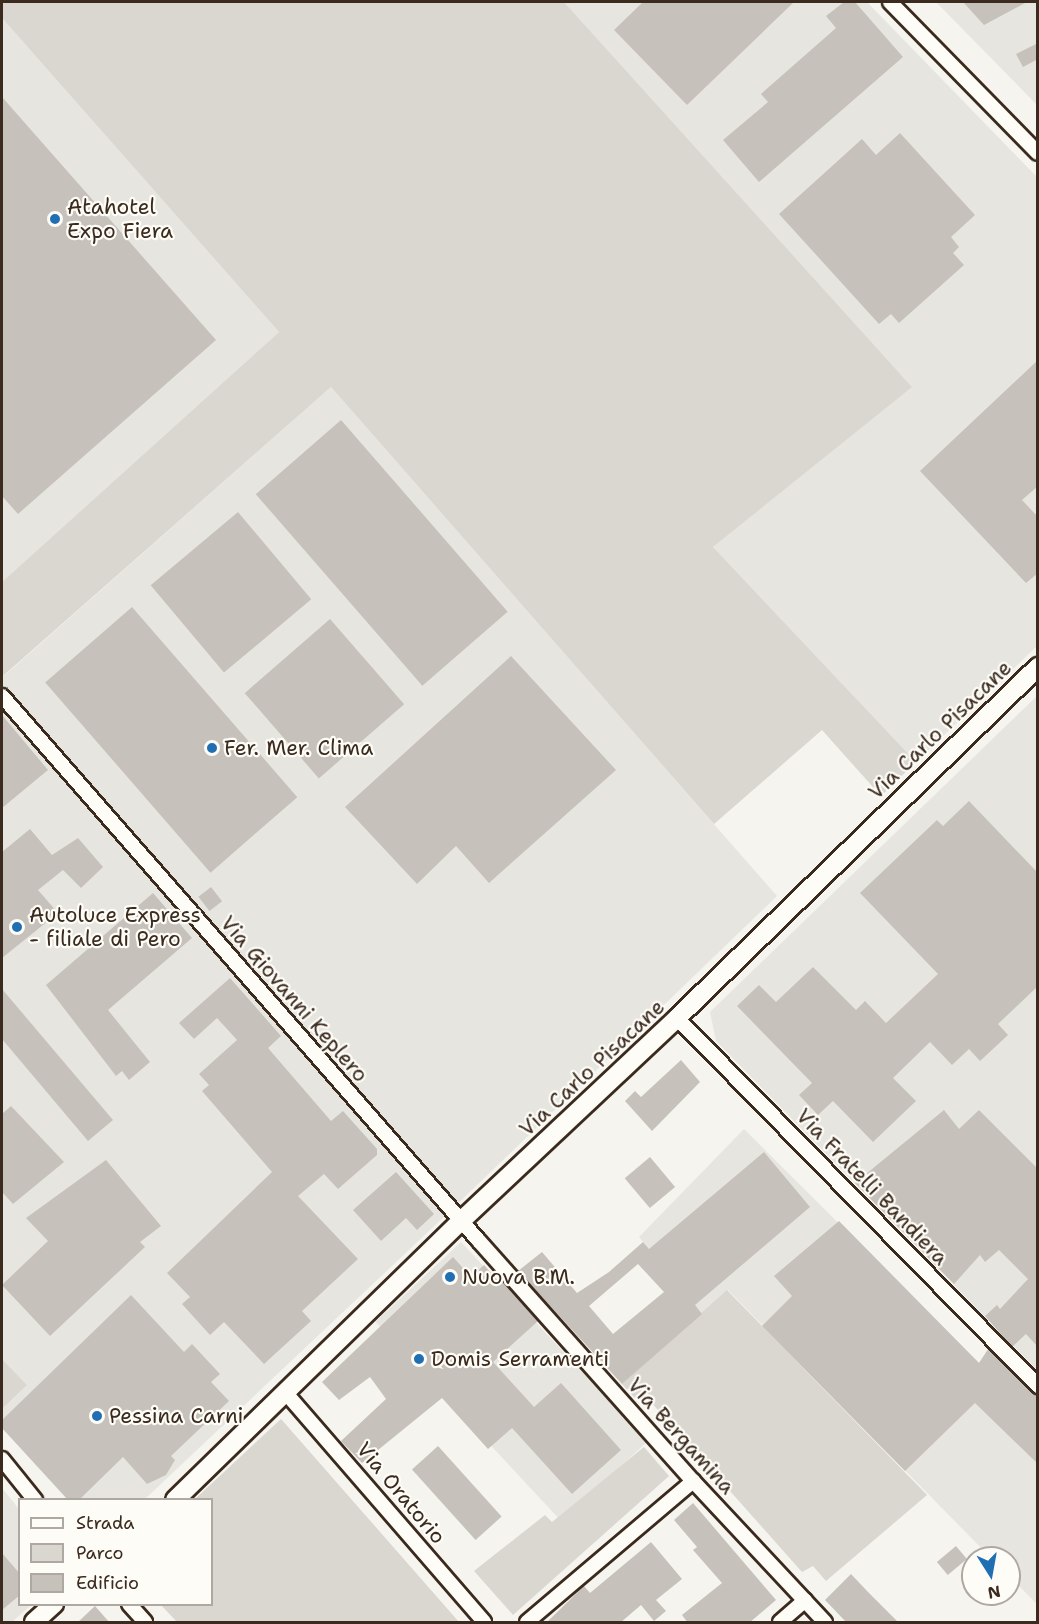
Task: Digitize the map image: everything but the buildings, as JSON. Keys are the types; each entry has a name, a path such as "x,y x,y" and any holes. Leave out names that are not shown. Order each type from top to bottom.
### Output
{"street":[{"path":"890,2 1038,153"},
{"name":"Via Carlo Pisacane","path":"177,1498 461,1221 677,1018 1038,667"},
{"name":"Via Giovanni Keplero","path":"2,696 461,1221"},
{"name":"Via Fratelli Bandiera","path":"677,1018 1038,1386"},
{"name":"Via Bergamina","path":"461,1221 693,1481 825,1623"},
{"name":"Via Oratorio","path":"285,1392 484,1623"},
{"path":"2,1459 33,1498"},
{"path":"527,1623 693,1481"},
{"path":"780,1623 805,1600"},
{"path":"34,1623 53,1606"},
{"path":"130,1606 145,1623"}],"shaded area":[{"path":"564,2 867,2 1037,177 1037,646 916,762 713,547 911,386"},
{"path":"936,2 1037,2 1037,105"},
{"path":"2,18 279,332 2,582"},
{"path":"331,387 777,896 448,1213 146,1498 67,1498 2,1428 2,1409 27,1385 2,1359 2,672 5,675"},
{"path":"1037,696 1037,1370 716,1041 710,1012"},
{"path":"744,1129 979,1363 989,1347 1037,1397 1037,1604 1021,1588 1021,1546 979,1546 728,1290 702,1314 639,1237"},
{"path":"461,1242 647,1442 562,1521 375,1322"},
{"path":"2,1488 18,1508 18,1606 30,1606 12,1622 2,1622"}],"green space":[{"path":"2,2 564,2 912,387 713,547 916,762 881,796 822,730 714,824 331,387 4,675 2,672 2,582 279,332 2,18"},
{"path":"727,1290 927,1495 826,1581 813,1566 802,1572 642,1392 635,1398 622,1384"},
{"path":"2,1359 27,1385 2,1409"},
{"path":"281,1419 459,1622 177,1622 162,1606 213,1606 213,1498 196,1498"},
{"path":"644,1447 669,1476 513,1615 474,1571 545,1515 552,1522"}],"place":[{"name":"Atahotel Expo Fiera","path":"55,219"},
{"name":"Fer. Mer. Clima","path":"212,748"},
{"name":"Autoluce Express - filiale di Pero","path":"17,927"},
{"name":"Nuova B.M.","path":"450,1277"},
{"name":"Domis Serramenti","path":"419,1359"},
{"name":"Pessina Carni","path":"97,1416"}]}
